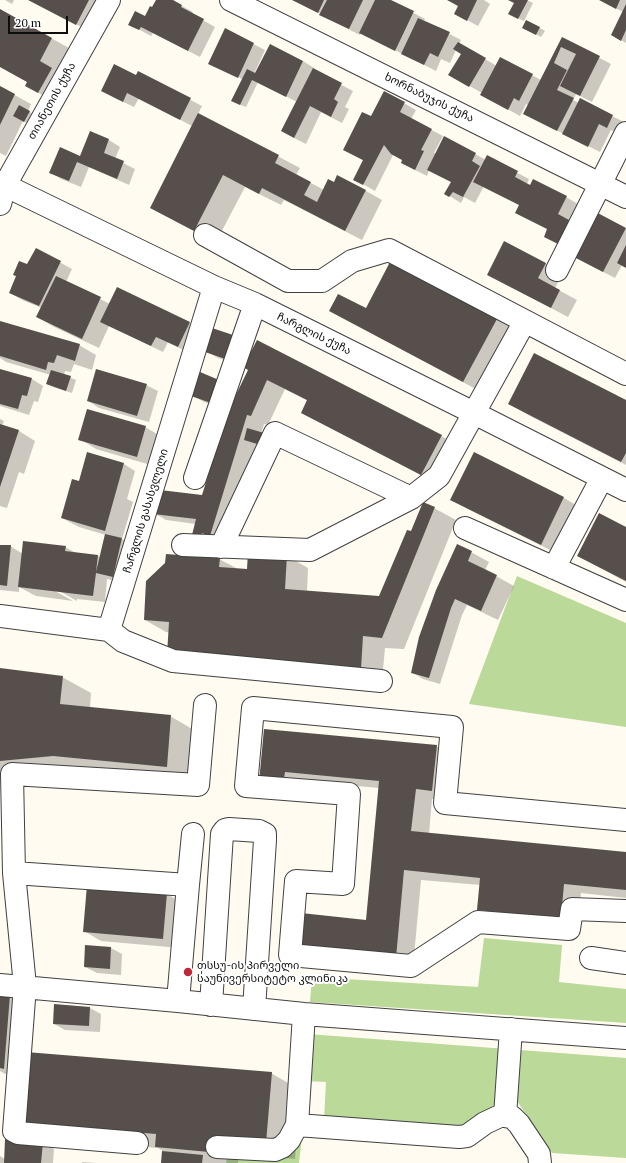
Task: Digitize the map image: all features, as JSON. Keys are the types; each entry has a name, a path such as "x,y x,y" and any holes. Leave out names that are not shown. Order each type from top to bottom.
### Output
{"street":[{"name":"თიანეთის ქუჩა","path":"2,191 109,0"},
{"name":"ხორნაბუჯის ქუჩა","path":"231,0 626,197"},
{"path":"557,270 626,133"},
{"name":"ჩარგლის ქუჩა","path":"2,191 255,304 626,490"},
{"path":"205,235 288,281 322,281 352,261 389,250 626,374"},
{"name":"ჩარგლის გასასვლელი","path":"110,630 214,287"},
{"path":"194,478 255,304"},
{"path":"183,545 310,550 411,498 439,476 525,321"},
{"path":"222,547 275,433 411,498"},
{"path":"554,568 602,478"},
{"path":"465,528 626,600"},
{"path":"0,616 110,630 123,641 173,661 381,681"},
{"path":"137,1143 14,1132 25,986 6,776 198,785 205,705"},
{"path":"626,820 445,803 452,727 253,708 246,786 349,794 343,884 296,881 290,955 411,966 478,922 569,929 572,909 626,912"},
{"path":"211,1005 222,834 225,830 229,829 260,831 265,834 265,840 254,1009"},
{"path":"178,1001 193,834"},
{"path":"14,873 188,885"},
{"path":"591,958 626,963"},
{"path":"0,985 25,986 304,1014 626,1038"},
{"path":"217,1147 275,1150 289,1140 297,1124 304,1014"},
{"path":"505,1116 511,1029"},
{"path":"297,1124 459,1137 467,1136 485,1123 500,1116 512,1117 520,1124 539,1154 540,1163"}],"green space":[{"path":"517,576 626,623 626,727 469,704"},
{"path":"484,938 562,945 559,982 626,989 626,1023 310,1002 312,977 478,987"},
{"path":"308,1034 626,1058 626,1158 552,1153 517,1101 503,1098 466,1128 324,1120 326,1082 305,1081"},
{"path":"302,1137 299,1163 226,1163 227,1158"}],"building":[{"path":"28,0 89,0 76,25"},
{"path":"156,0 173,0 182,5 181,7 204,19 188,51 141,27 139,30 128,25 135,11 145,16 150,6 152,7"},
{"path":"292,0 324,0 318,13"},
{"path":"327,0 363,0 349,29 319,15"},
{"path":"375,0 391,0 414,11 395,51 359,33"},
{"path":"447,0 477,0 467,21 454,14 458,6"},
{"path":"508,0 528,0 518,19 508,14 514,3"},
{"path":"599,0 620,0 616,9"},
{"path":"626,4 626,30 621,41 611,35"},
{"path":"0,9 52,38 40,61 52,68 38,93 25,86 27,82 0,67"},
{"path":"418,18 450,32 438,57 430,53 424,65 401,54"},
{"path":"526,20 540,27 536,35 522,28"},
{"path":"225,28 254,43 238,78 208,64"},
{"path":"562,37 600,56 580,96 560,86 576,54 561,47 554,63 567,70 557,90 574,98 557,131 523,114"},
{"path":"458,42 486,58 469,87 448,75 461,54 453,49"},
{"path":"270,44 303,61 286,97 252,80 240,105 231,101 247,69 255,73"},
{"path":"500,57 533,74 519,101 514,98 508,110 480,95"},
{"path":"114,64 136,75 138,71 191,98 180,120 127,93 123,102 101,91"},
{"path":"313,68 342,83 334,99 338,102 331,117 310,106 294,138 281,131"},
{"path":"0,86 15,94 0,125"},
{"path":"384,91 405,102 400,112 432,129 421,150 424,151 415,170 401,163 402,160 391,154 384,145 363,185 353,180 363,160 343,150 362,112 371,116"},
{"path":"580,98 613,115 607,128 599,124 588,147 562,134"},
{"path":"19,105 30,111 24,122 13,116"},
{"path":"198,113 279,155 275,163 311,182 304,195 317,202 328,179 334,182 337,175 366,190 345,231 262,188 259,194 223,175 194,231 150,208"},
{"path":"90,131 109,139 104,153 124,161 117,179 77,162 69,181 49,173 60,147 80,156"},
{"path":"444,136 476,153 472,161 480,166 463,197 453,192 449,197 444,194 451,182 427,170"},
{"path":"487,155 518,171 515,177 530,185 533,179 567,196 558,214 569,220 558,244 544,237 547,229 515,213 519,205 473,182"},
{"path":"594,211 626,228 603,272 572,256"},
{"path":"504,241 546,263 538,278 560,290 551,308 487,275"},
{"path":"626,245 626,268 617,263"},
{"path":"36,248 61,261 39,306 9,293 16,276 13,275 19,261 27,264"},
{"path":"390,262 497,319 463,382 329,311 338,294 366,308"},
{"path":"56,276 101,297 82,339 36,317"},
{"path":"117,287 190,322 178,347 156,337 151,346 100,322"},
{"path":"0,321 80,344 75,361 57,355 54,363 48,362 46,370 0,356"},
{"path":"212,328 239,337 231,361 205,352"},
{"path":"257,340 442,435 421,475 301,413 307,400 267,380 251,416 247,415 210,536 202,533 200,538 192,535 196,519 153,514 160,490 202,495 229,409 248,370 243,367"},
{"path":"534,353 626,400 626,453 621,462 508,404"},
{"path":"0,369 32,378 27,396 22,395 18,409 0,404"},
{"path":"96,369 147,384 137,416 87,401"},
{"path":"51,370 71,376 66,391 46,384"},
{"path":"200,372 219,380 211,403 191,396"},
{"path":"87,409 146,426 137,457 78,440"},
{"path":"0,424 19,430 0,487"},
{"path":"247,428 271,435 267,447 244,440"},
{"path":"87,452 124,463 105,531 61,518 72,479 79,481"},
{"path":"474,452 564,497 541,545 450,500"},
{"path":"423,502 435,507 382,638 363,636 361,669 167,655 169,622 144,620 146,581 165,563 166,554 220,558 219,567 247,569 248,552 287,555 285,589 379,596 407,530 411,531"},
{"path":"599,513 626,527 626,581 577,556"},
{"path":"105,534 122,538 113,577 96,573 93,596 18,587 23,541 66,546 65,551 98,555 96,572"},
{"path":"457,544 472,551 468,561 497,575 481,611 455,599 429,678 411,673 419,637 436,590"},
{"path":"0,545 11,545 7,586 0,585"},
{"path":"0,668 63,676 60,704 171,715 167,767 53,756 0,761"},
{"path":"264,729 437,745 432,791 416,789 411,831 626,852 626,890 564,884 561,918 477,910 480,878 404,870 396,958 298,949 301,913 366,920 379,781 285,772 283,785 259,782"},
{"path":"87,885 167,893 163,939 83,932"},
{"path":"85,945 111,947 110,969 84,967"},
{"path":"0,994 10,995 4,1069 0,1068"},
{"path":"54,1004 90,1007 89,1026 53,1024"},
{"path":"26,1052 272,1072 266,1143 210,1138 209,1152 155,1147 156,1134 21,1123"},
{"path":"5,1139 43,1142 41,1163 4,1163"},
{"path":"162,1151 203,1155 202,1163 161,1163"}],"place":[{"name":"თსსუ-ის პირველი საუნივერსიტეტო კლინიკა","path":"188,972"}]}
